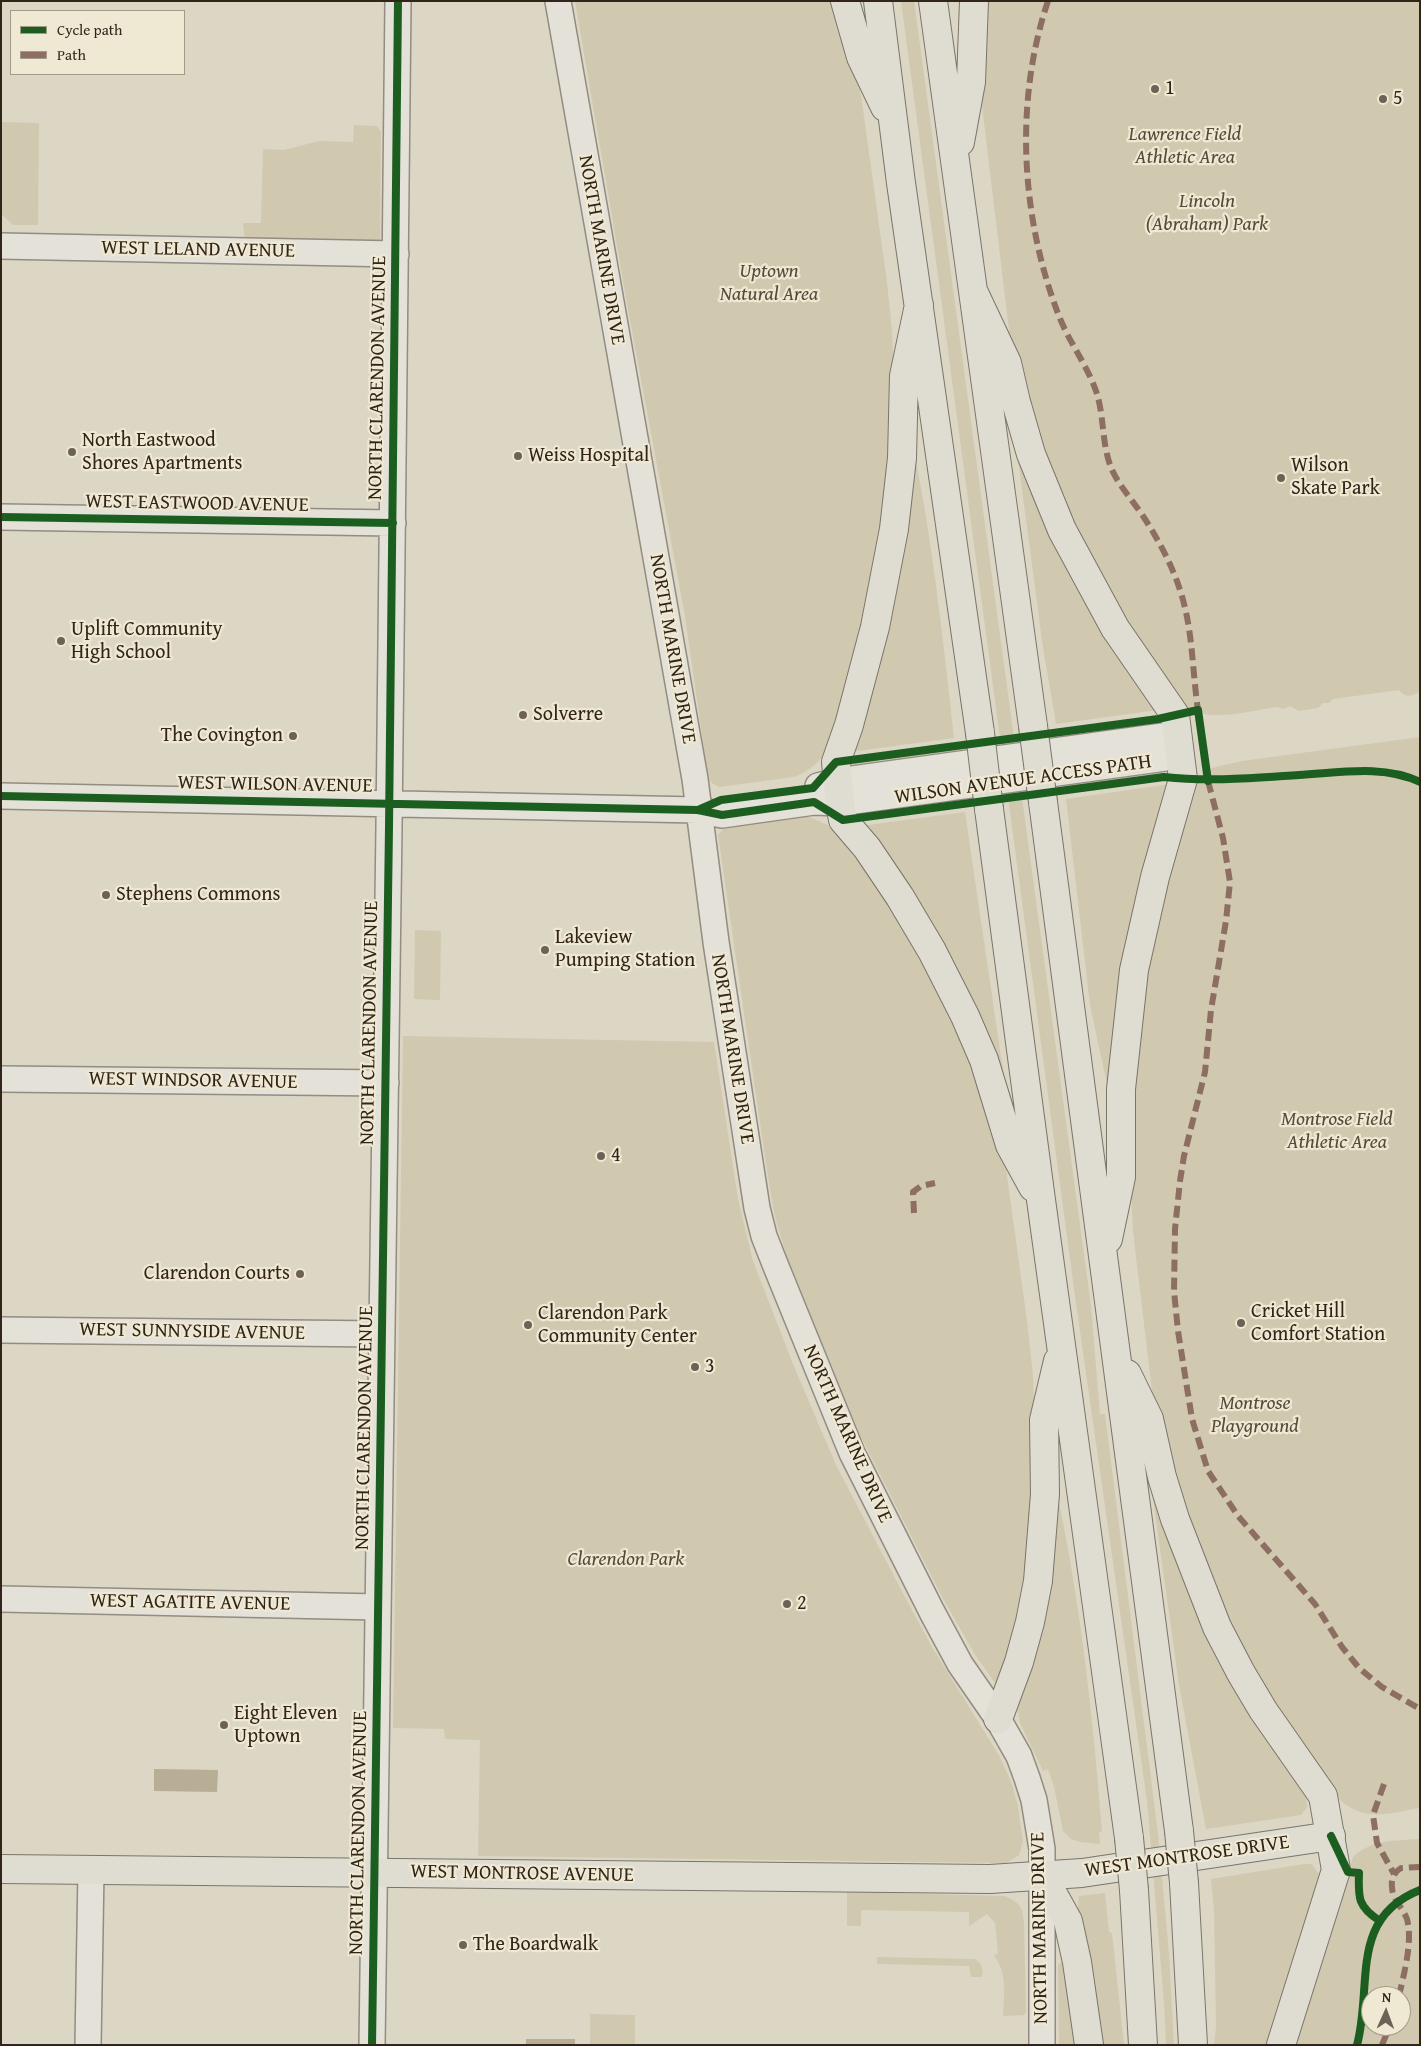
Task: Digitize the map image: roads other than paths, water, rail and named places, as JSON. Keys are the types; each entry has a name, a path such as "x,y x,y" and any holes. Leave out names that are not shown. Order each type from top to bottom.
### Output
{"main road":[{"path":"845,1 860,57 895,128"},
{"path":"878,1 980,733 1040,1200 1062,1345 1129,1838 1143,2045"},
{"path":"933,1 1044,802 1179,1831 1184,1883 1193,2045"},
{"path":"955,166 972,82 974,1"},
{"path":"974,293 1007,363 1031,454 1062,530 1115,628 1172,710 1179,745 1183,779 1181,790 1155,877 1134,970 1121,1089 1121,1177 1104,1259"},
{"path":"919,305 904,376 902,458 894,529 875,627 849,725 836,762 839,792 843,820 867,848 900,897 932,952 965,1016 984,1060 1010,1146 1040,1200"},
{"path":"998,1719 1019,1662 1030,1622 1038,1581 1045,1494 1044,1420 1062,1345"},
{"path":"1116,1352 1149,1419 1162,1477 1175,1519 1217,1627 1263,1710 1323,1796 1336,1870 1281,2045"},
{"name":"WEST MONTROSE DRIVE","path":"1042,1876 1082,1873 1331,1836"},
{"name":"WEST MONTROSE AVENUE","path":"1,1869 990,1879 1042,1876"},
{"path":"1042,1876 1068,1921 1077,1962 1090,2045"}],"street":[{"name":"NORTH CLARENDON AVENUE","path":"372,2045 386,1083 398,1"},
{"name":"NORTH MARINE DRIVE","path":"558,1 692,764 721,978 757,1208 764,1236 814,1362 861,1471 960,1664 998,1719 1019,1756 1034,1800 1042,1849 1042,2045"},
{"name":"WEST LELAND AVENUE","path":"1,246 396,254"},
{"name":"WEST EASTWOOD AVENUE","path":"1,516 393,523"},
{"path":"698,810 720,800 813,788 839,792 1179,745"},
{"name":"WEST WILSON AVENUE","path":"1,796 698,810"},
{"name":"WEST WINDSOR AVENUE","path":"1,1079 386,1083"},
{"name":"WEST SUNNYSIDE AVENUE","path":"1,1330 382,1334"},
{"name":"WEST AGATITE AVENUE","path":"1,1599 378,1607"},
{"path":"88,2045 91,1871"}],"place":[{"name":"1","path":"1155,89"},
{"name":"5","path":"1383,99"},
{"name":"North Eastwood Shores Apartments","path":"72,452"},
{"name":"Weiss Hospital","path":"518,456"},
{"name":"Wilson Skate Park","path":"1281,478"},
{"name":"Uplift Community High School","path":"61,641"},
{"name":"Solverre","path":"523,715"},
{"name":"The Covington","path":"293,736"},
{"name":"Stephens Commons","path":"106,895"},
{"name":"Lakeview Pumping Station","path":"545,950"},
{"name":"4","path":"601,1156"},
{"name":"Clarendon Courts","path":"300,1274"},
{"name":"Cricket Hill Comfort Station","path":"1241,1323"},
{"name":"Clarendon Park Community Center","path":"528,1325"},
{"name":"3","path":"695,1367"},
{"name":"2","path":"787,1604"},
{"name":"Eight Eleven Uptown","path":"224,1725"},
{"name":"The Boardwalk","path":"463,1945"}],"park label":[{"name":"Lawrence Field Athletic Area","path":"1185,146"},
{"name":"Lincoln (Abraham) Park","path":"1207,214"},
{"name":"Uptown Natural Area","path":"769,284"},
{"name":"Montrose Field Athletic Area","path":"1337,1132"},
{"name":"Montrose Playground","path":"1255,1416"},
{"name":"Clarendon Park","path":"626,1560"}]}
